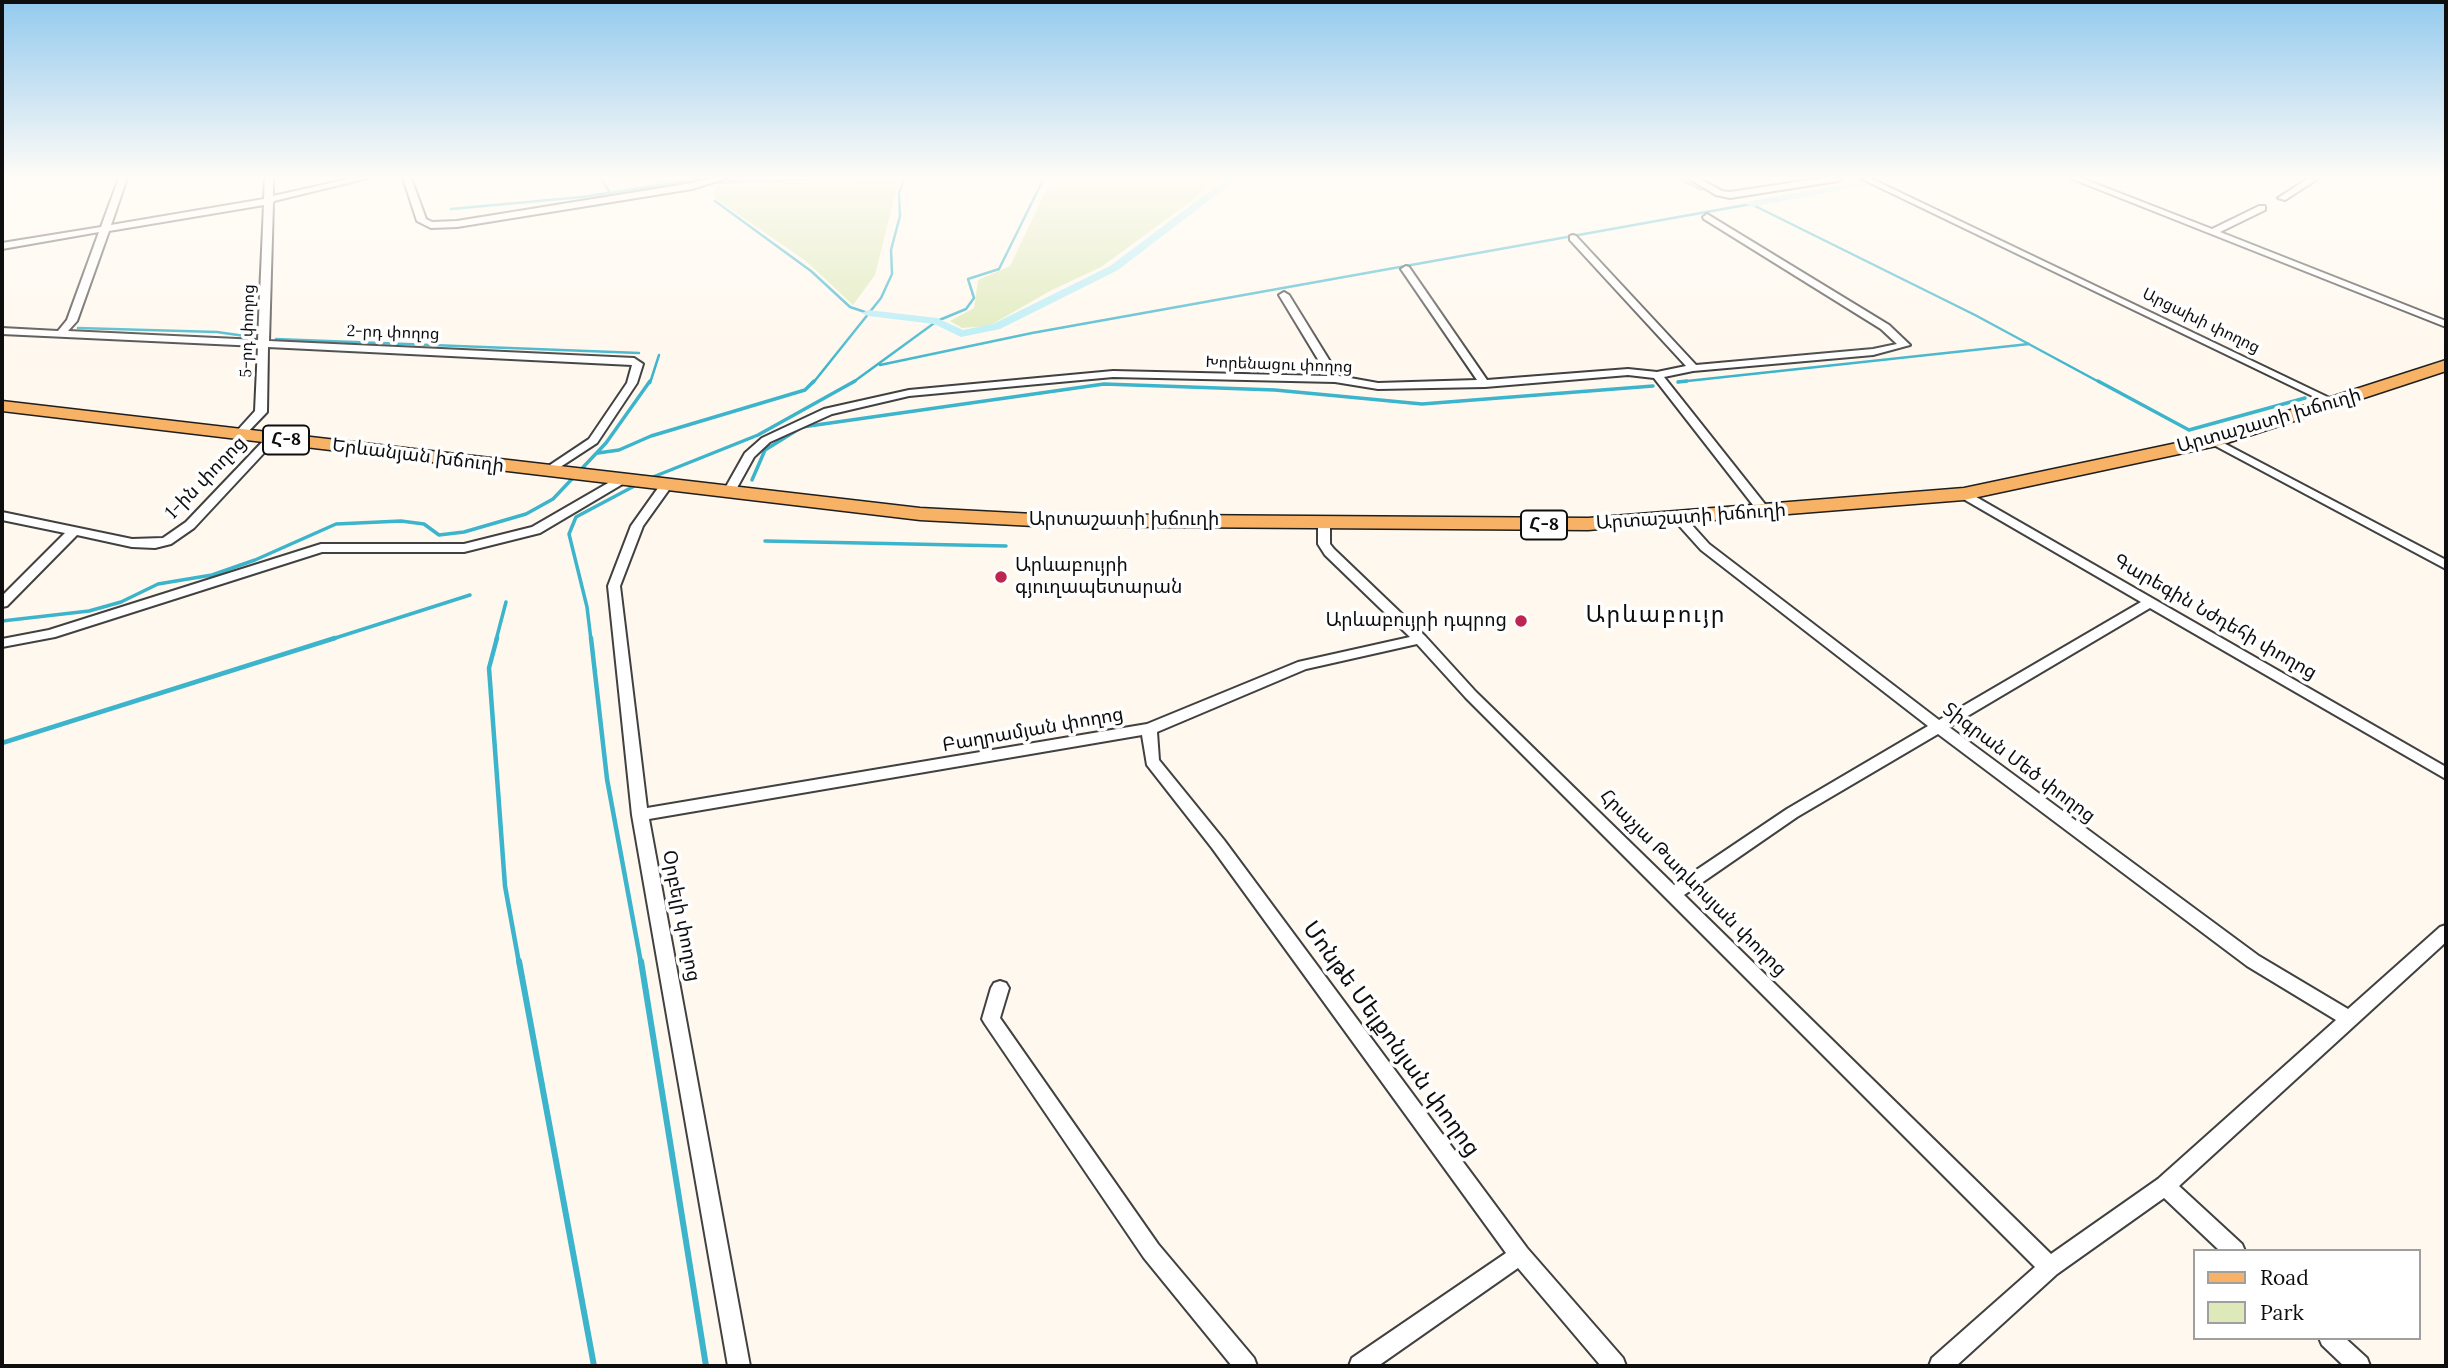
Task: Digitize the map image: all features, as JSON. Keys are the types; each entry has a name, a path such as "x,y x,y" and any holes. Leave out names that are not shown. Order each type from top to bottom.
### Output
{"main road":[{"name":"Արտաշատի խճուղի","path":"667,484 973,517 1552,524 1678,517 1964,494 2214,441 2407,380 2446,365"},
{"name":"Երևանյան խճուղի","path":"2,406 667,484"}],"street":[{"path":"2,246 29,242"},
{"path":"61,333 72,321 102,242"},
{"name":"5-րդ փողոց","path":"240,434 261,412 268,242"},
{"path":"1577,242 1693,368"},
{"name":"Խորենացու փողոց","path":"729,492 749,455 766,440 828,411 868,400 1079,375 1335,379 1388,386 1485,384 1628,372 1657,375 1693,368 1838,356 1905,345 1885,327 1747,242"},
{"name":"Արցախի փողոց","path":"1999,242 2335,403"},
{"path":"2238,242 2446,324"},
{"path":"1406,269 1485,384"},
{"path":"1284,295 1335,379"},
{"name":"2-րդ փողոց","path":"2,331 635,361 638,364 632,383 593,441 548,471"},
{"path":"1657,375 1764,511"},
{"name":"1-ին փողոց","path":"2,516 132,543 155,544 167,541 190,526 272,438"},
{"path":"2214,441 2446,565"},
{"path":"2,643 50,634 321,548 464,548 536,530 622,479"},
{"name":"Օրբելի փողոց","path":"667,484 637,526 614,586 640,815 739,1366"},
{"name":"Գարեգին Նժդեհի փողոց","path":"1964,494 2446,774"},
{"name":"Տիգրան Մեծ փողոց","path":"1678,517 1705,547 1939,727 2253,961 2351,1020"},
{"name":"Հրաչյա Թադևոսյան փողոց","path":"1324,522 1324,544 1329,552 1420,639 1471,695 2050,1267"},
{"path":"2,603 73,532"},
{"path":"1674,893 1792,813 2151,602"},
{"name":"Բաղրամյան փողոց","path":"640,815 1149,729 1303,665 1420,639"},
{"name":"Մոնթե Մելքոնյան փողոց","path":"1149,729 1152,761 1218,844 1520,1255 1615,1366"},
{"path":"1940,1366 2050,1267 2165,1186 2446,932"},
{"path":"1000,988 991,1019 1152,1251 1246,1366"},
{"path":"2165,1186 2233,1249"},
{"path":"1360,1366 1520,1255"},
{"path":"2331,1340 2359,1366"}],"green space":[{"path":"778,242 883,242 875,275 853,305 806,261"},
{"path":"1022,242 1135,242 1101,267 1050,291 989,326 962,328 950,321 974,308 978,280 1010,266"}],"waterway":[{"path":"771,242 811,271 850,307 868,313"},
{"path":"813,383 881,298 892,274 893,242"},
{"path":"854,382 937,321 966,309 974,298 968,279 999,269 1012,242"},
{"path":"868,313 937,321 961,334 996,327 1114,268 1149,242"},
{"path":"880,365 1032,333 1540,242"},
{"path":"1827,242 2029,344"},
{"path":"78,328 217,332 252,337"},
{"path":"276,339 639,353"},
{"path":"1687,381 1678,382 2029,344"},
{"path":"2029,344 2101,383"},
{"path":"650,383 659,355"},
{"path":"2,621 89,611 121,602 158,584 212,575 255,560 336,524 401,521 424,524 439,535 464,532 526,514 553,499 606,443 650,381"},
{"path":"598,453 619,450 651,436 805,390 814,381"},
{"path":"2098,381 2189,430 2305,398"},
{"path":"648,479 758,435 854,382"},
{"path":"752,480 765,450 802,427 1104,384 1275,390 1422,404 1653,386"},
{"path":"591,640 587,607 569,534 576,517 640,483"},
{"path":"765,541 1006,546"},
{"path":"329,640 470,595"},
{"path":"496,640 506,602"},
{"path":"2,743 335,638"},
{"path":"497,638 489,668 505,886 519,963"},
{"path":"591,638 607,779 641,963"},
{"path":"519,961 594,1366"},
{"path":"641,961 706,1366"}],"place":[{"name":"Արևաբույրի գյուղապետարան","path":"1001,577"},
{"name":"Արևաբույրի դպրոց","path":"1521,621"}],"district":[{"name":"Արևաբույր","path":"1656,615"}]}
